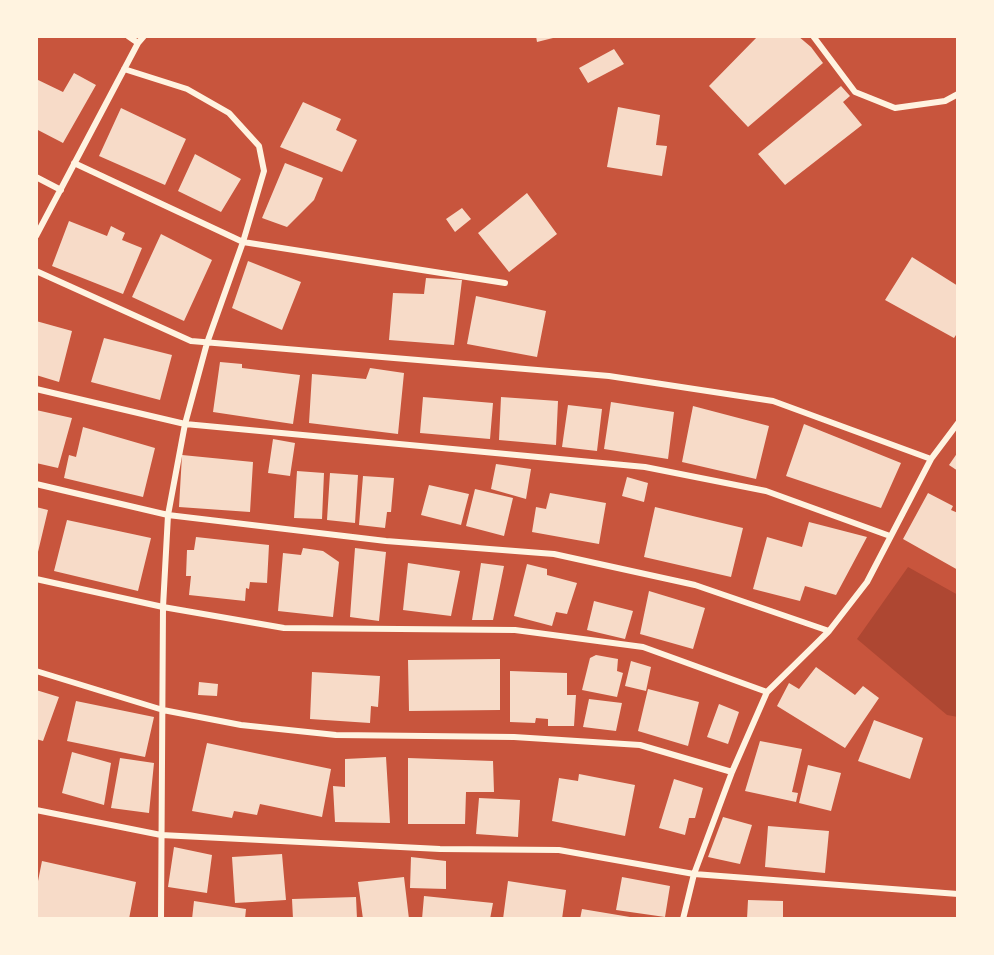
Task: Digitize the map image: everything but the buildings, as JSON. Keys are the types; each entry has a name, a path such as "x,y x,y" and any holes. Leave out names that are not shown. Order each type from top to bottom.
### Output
{"street":[{"path":"128,36 138,43"},
{"path":"36,236 138,43 144,36"},
{"path":"813,36 855,92 895,108 945,101 958,94"},
{"path":"124,69 187,89 229,113 259,146 264,171 243,242 207,343 184,424 168,515 164,607 161,919"},
{"path":"74,163 243,242 505,283"},
{"path":"36,177 61,190"},
{"path":"36,271 191,341 609,376 773,401 931,459"},
{"path":"36,390 184,424 645,467 766,491 890,536"},
{"path":"683,919 694,874 732,772 767,692 829,631 867,582 931,459 958,423"},
{"path":"36,484 168,515 386,541 554,554 694,585 829,631"},
{"path":"36,579 164,607 284,627 515,630 643,647 767,692"},
{"path":"36,672 163,710 241,724 336,735 514,737 640,745 732,772"},
{"path":"36,810 161,835 440,849 559,850 694,874 958,894"}],"shaded area":[{"path":"908,567 958,595 958,717 947,715 857,639"}]}
